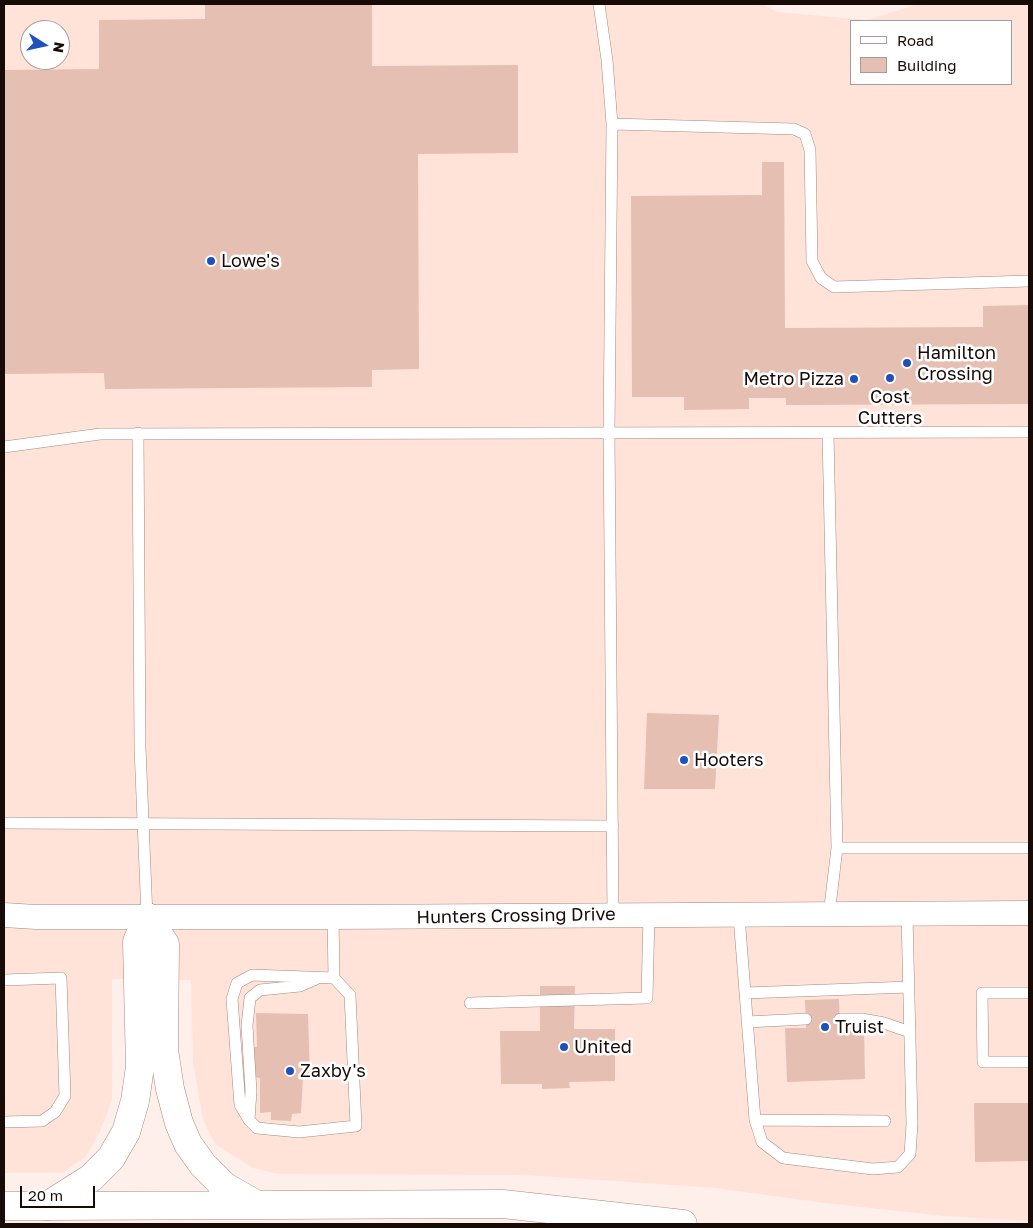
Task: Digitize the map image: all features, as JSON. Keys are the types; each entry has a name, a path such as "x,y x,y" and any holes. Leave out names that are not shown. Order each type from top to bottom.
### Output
{"main road":[{"path":"147,916 165,944 164,1050 170,1090 180,1123 188,1144 203,1165 224,1186 257,1205"},
{"path":"47,1206 91,1178 111,1158 126,1132 135,1101 140,1067 137,942 147,916"},
{"path":"4,1206 503,1204 683,1224"}],"street":[{"name":"Hunters Crossing Drive","path":"4,915 36,917 333,918 649,914 739,916 1029,913"}],"lane":[{"path":"599,4 607,60 612,124 609,433 613,826 612,915"},
{"path":"612,124 794,129 805,134 810,150 812,261 821,278 834,287 1029,281"},
{"path":"4,447 100,434 1029,432"},
{"path":"828,433 837,848 829,915"},
{"path":"138,434 142,824 147,916"},
{"path":"4,824 613,826"},
{"path":"837,848 1029,848"},
{"path":"470,1003 647,998 649,914"},
{"path":"739,916 755,1120 762,1142 783,1158 873,1168 898,1167 910,1154 912,1124 907,915"},
{"path":"333,918 334,978 350,995 356,1126 299,1132 257,1128 249,1120 240,1105 232,1000 237,983 252,975 334,978"},
{"path":"4,980 61,978 65,1096 55,1112 42,1121 4,1122"},
{"path":"249,1120 251,1091 247,1026 250,998 260,990 300,986 320,978"},
{"path":"745,994 909,987"},
{"path":"1029,993 982,993 983,1062 1029,1062"},
{"path":"747,1022 806,1019"},
{"path":"840,1019 862,1019 884,1023 910,1032"},
{"path":"755,1120 885,1121"}],"shaded area":[{"path":"4,4 763,4 777,12 867,20 918,4 1029,4 1029,1221 944,1216 825,1203 715,1188 527,1175 278,1174 253,1168 215,1144 203,1120 193,1062 191,980 112,979 112,1100 98,1136 86,1156 63,1173 4,1173"}],"building":[{"name":"Lowe's","path":"205,4 372,4 372,66 518,65 518,153 418,154 419,369 372,370 372,387 105,389 104,373 4,374 4,70 99,69 99,20 205,19"},
{"path":"762,162 784,162 785,328 983,327 983,306 1029,305 1029,404 786,405 786,398 749,398 749,409 684,410 684,397 632,397 631,196 762,195"},
{"path":"647,713 719,715 715,789 644,789"},
{"path":"540,986 575,986 574,1029 615,1029 615,1081 569,1082 570,1088 542,1089 542,1084 501,1084 500,1031 540,1031"},
{"path":"839,999 840,1027 864,1027 865,1079 787,1082 785,1028 806,1028 805,1000"},
{"path":"256,1013 308,1014 310,1077 303,1078 301,1113 292,1114 291,1121 271,1120 271,1112 260,1113 260,1078 252,1077 251,1047 257,1047"},
{"path":"974,1103 1029,1103 1029,1161 975,1162"}],"place":[{"name":"Lowe's","path":"211,261"},
{"name":"Hamilton Crossing","path":"907,363"},
{"name":"Cost Cutters","path":"890,378"},
{"name":"Metro Pizza","path":"854,379"},
{"name":"Hooters","path":"684,760"},
{"name":"Truist","path":"825,1027"},
{"name":"United","path":"564,1047"},
{"name":"Zaxby's","path":"290,1071"}]}
